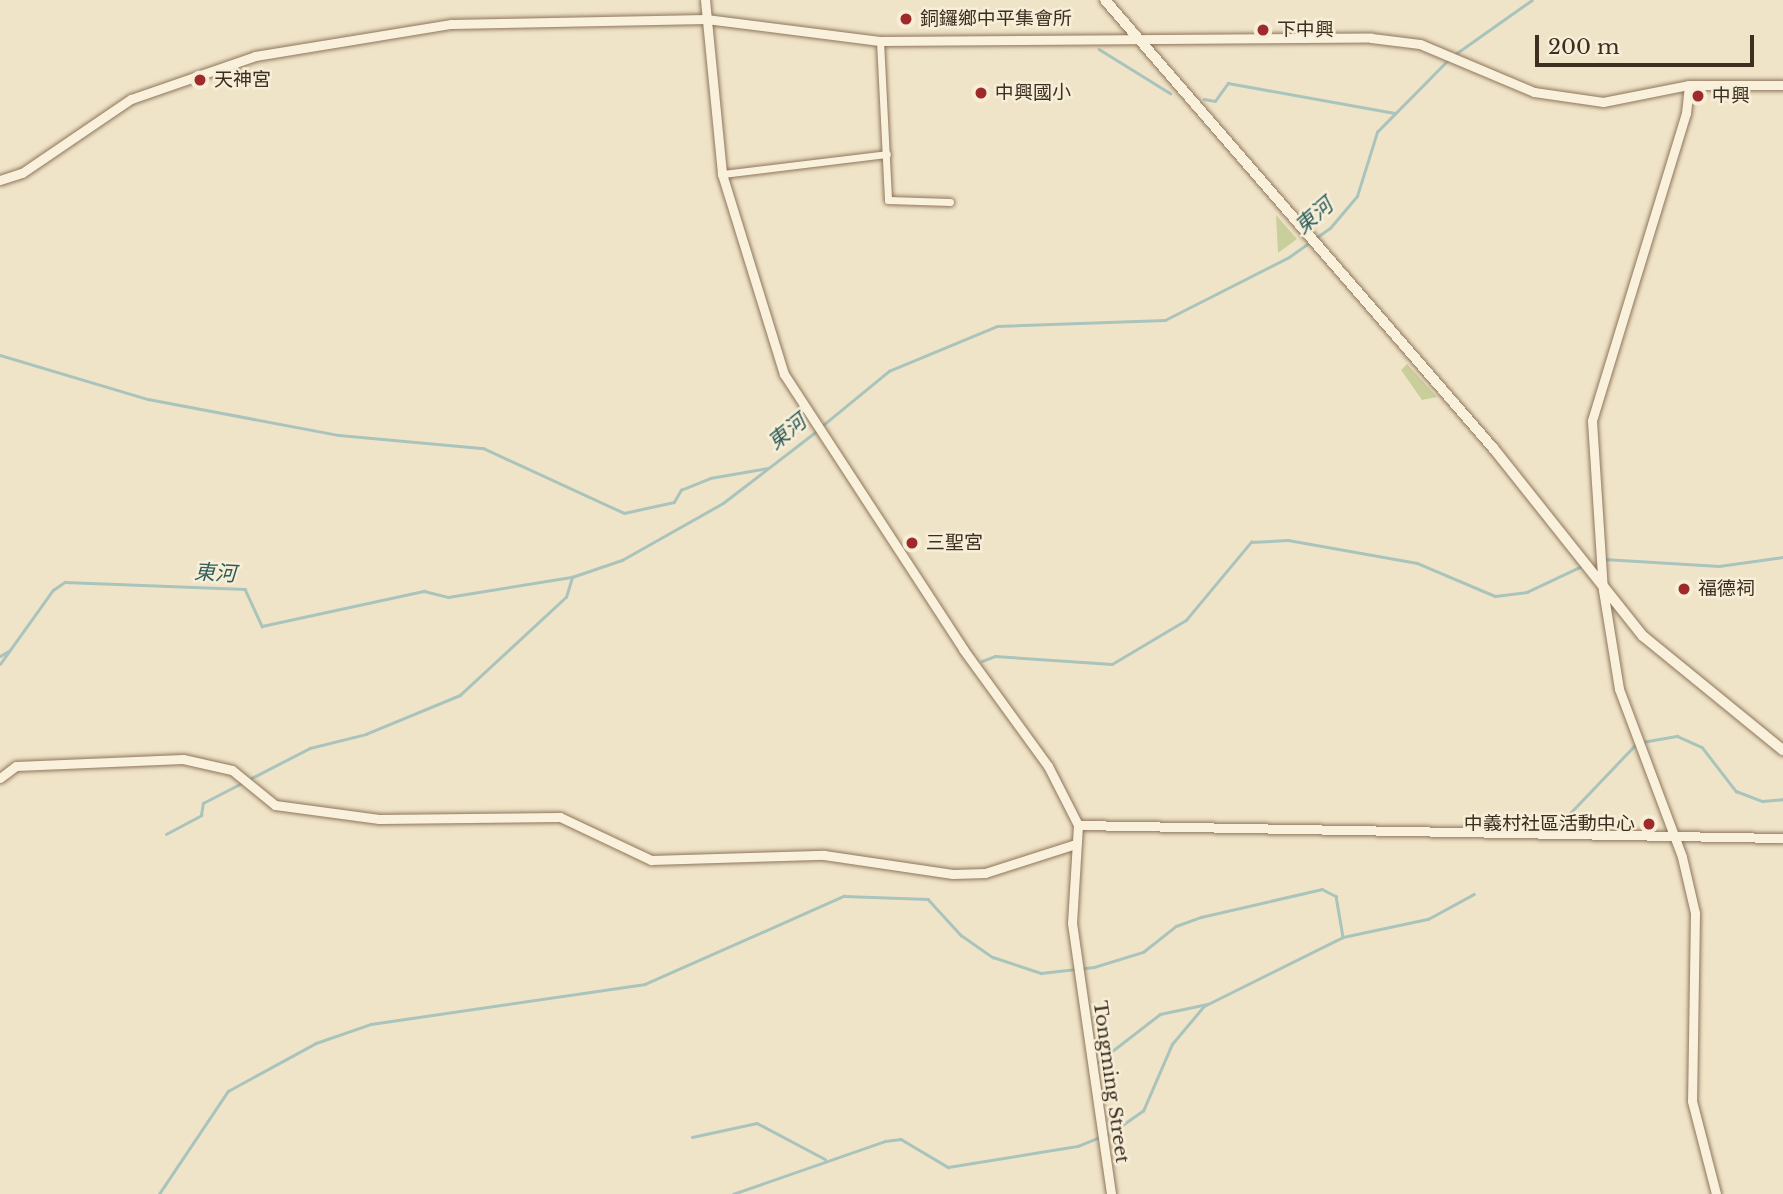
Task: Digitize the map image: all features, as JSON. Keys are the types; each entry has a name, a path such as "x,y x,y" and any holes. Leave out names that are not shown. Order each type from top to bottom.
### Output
{"main road":[{"path":"1105,0 1322,248 1603,590 1675,667 1783,750"}],"street":[{"path":"705,0 722,174 784,374 963,649 1048,766 1078,825 1783,838"},
{"path":"0,180 22,173 131,99 255,56 452,24 706,19 880,41 1371,38 1420,44 1457,63 1534,92 1603,102 1689,85 1783,85"},
{"path":"880,41 888,200 950,202"},
{"path":"1689,85 1686,113 1592,421 1603,590 1619,689 1673,835 1695,913 1692,1101 1716,1194"},
{"path":"722,174 887,154"},
{"path":"0,778 16,766 50,762 183,759 245,779 275,805 379,819 560,817 651,860 824,855 964,874 1076,844"},
{"name":"Tongming Street","path":"1078,825 1076,964 1111,1194"}],"green space":[{"path":"1276,215 1297,239 1278,253"},
{"path":"1407,364 1437,397 1422,400 1401,370"}],"waterway":[{"name":"東河","path":"1454,55 1532,0"},
{"path":"1099,49 1170,93"},
{"name":"東河","path":"822,426 889,371 997,326 1165,320 1289,257 1330,228 1357,196 1377,132 1449,59"},
{"path":"1204,99 1215,101 1228,83 1394,113"},
{"path":"0,355 148,399 339,435 483,448 624,513 674,502 681,490 710,478 768,468"},
{"name":"東河","path":"0,664 53,590 65,582 245,589 262,626 424,591 448,597 572,577 622,560 723,503 817,431"},
{"path":"982,661 995,656 1112,664 1186,620 1251,542 1288,540 1417,563 1495,596 1527,592 1582,566"},
{"path":"1604,559 1719,566 1783,557"},
{"path":"166,834 201,815 203,803 310,748 366,734 460,695 566,597 572,577"},
{"name":"東河","path":"0,656 9,651"},
{"path":"1642,742 1677,736 1702,747 1736,791 1762,801 1783,799"},
{"path":"1552,832 1636,744"},
{"path":"159,1194 228,1091 316,1043 371,1024 645,984 844,896 928,899 961,935 993,957 1041,973 1094,967 1143,952 1176,926 1201,917 1322,889 1336,896 1343,937"},
{"path":"733,1194 885,1141 901,1139 948,1167 1078,1146 1111,1133 1143,1111 1172,1044 1204,1006 1343,937 1428,919 1474,894"},
{"path":"1098,1062 1160,1014 1207,1004"},
{"path":"692,1137 757,1123 825,1159"}],"place":[{"name":"銅鑼鄉中平集會所","path":"906,19"},
{"name":"下中興","path":"1263,30"},
{"name":"天神宮","path":"200,80"},
{"name":"中興國小","path":"981,93"},
{"name":"中興","path":"1698,96"},
{"name":"三聖宮","path":"912,543"},
{"name":"福德祠","path":"1684,589"},
{"name":"中義村社區活動中心","path":"1649,824"}]}
